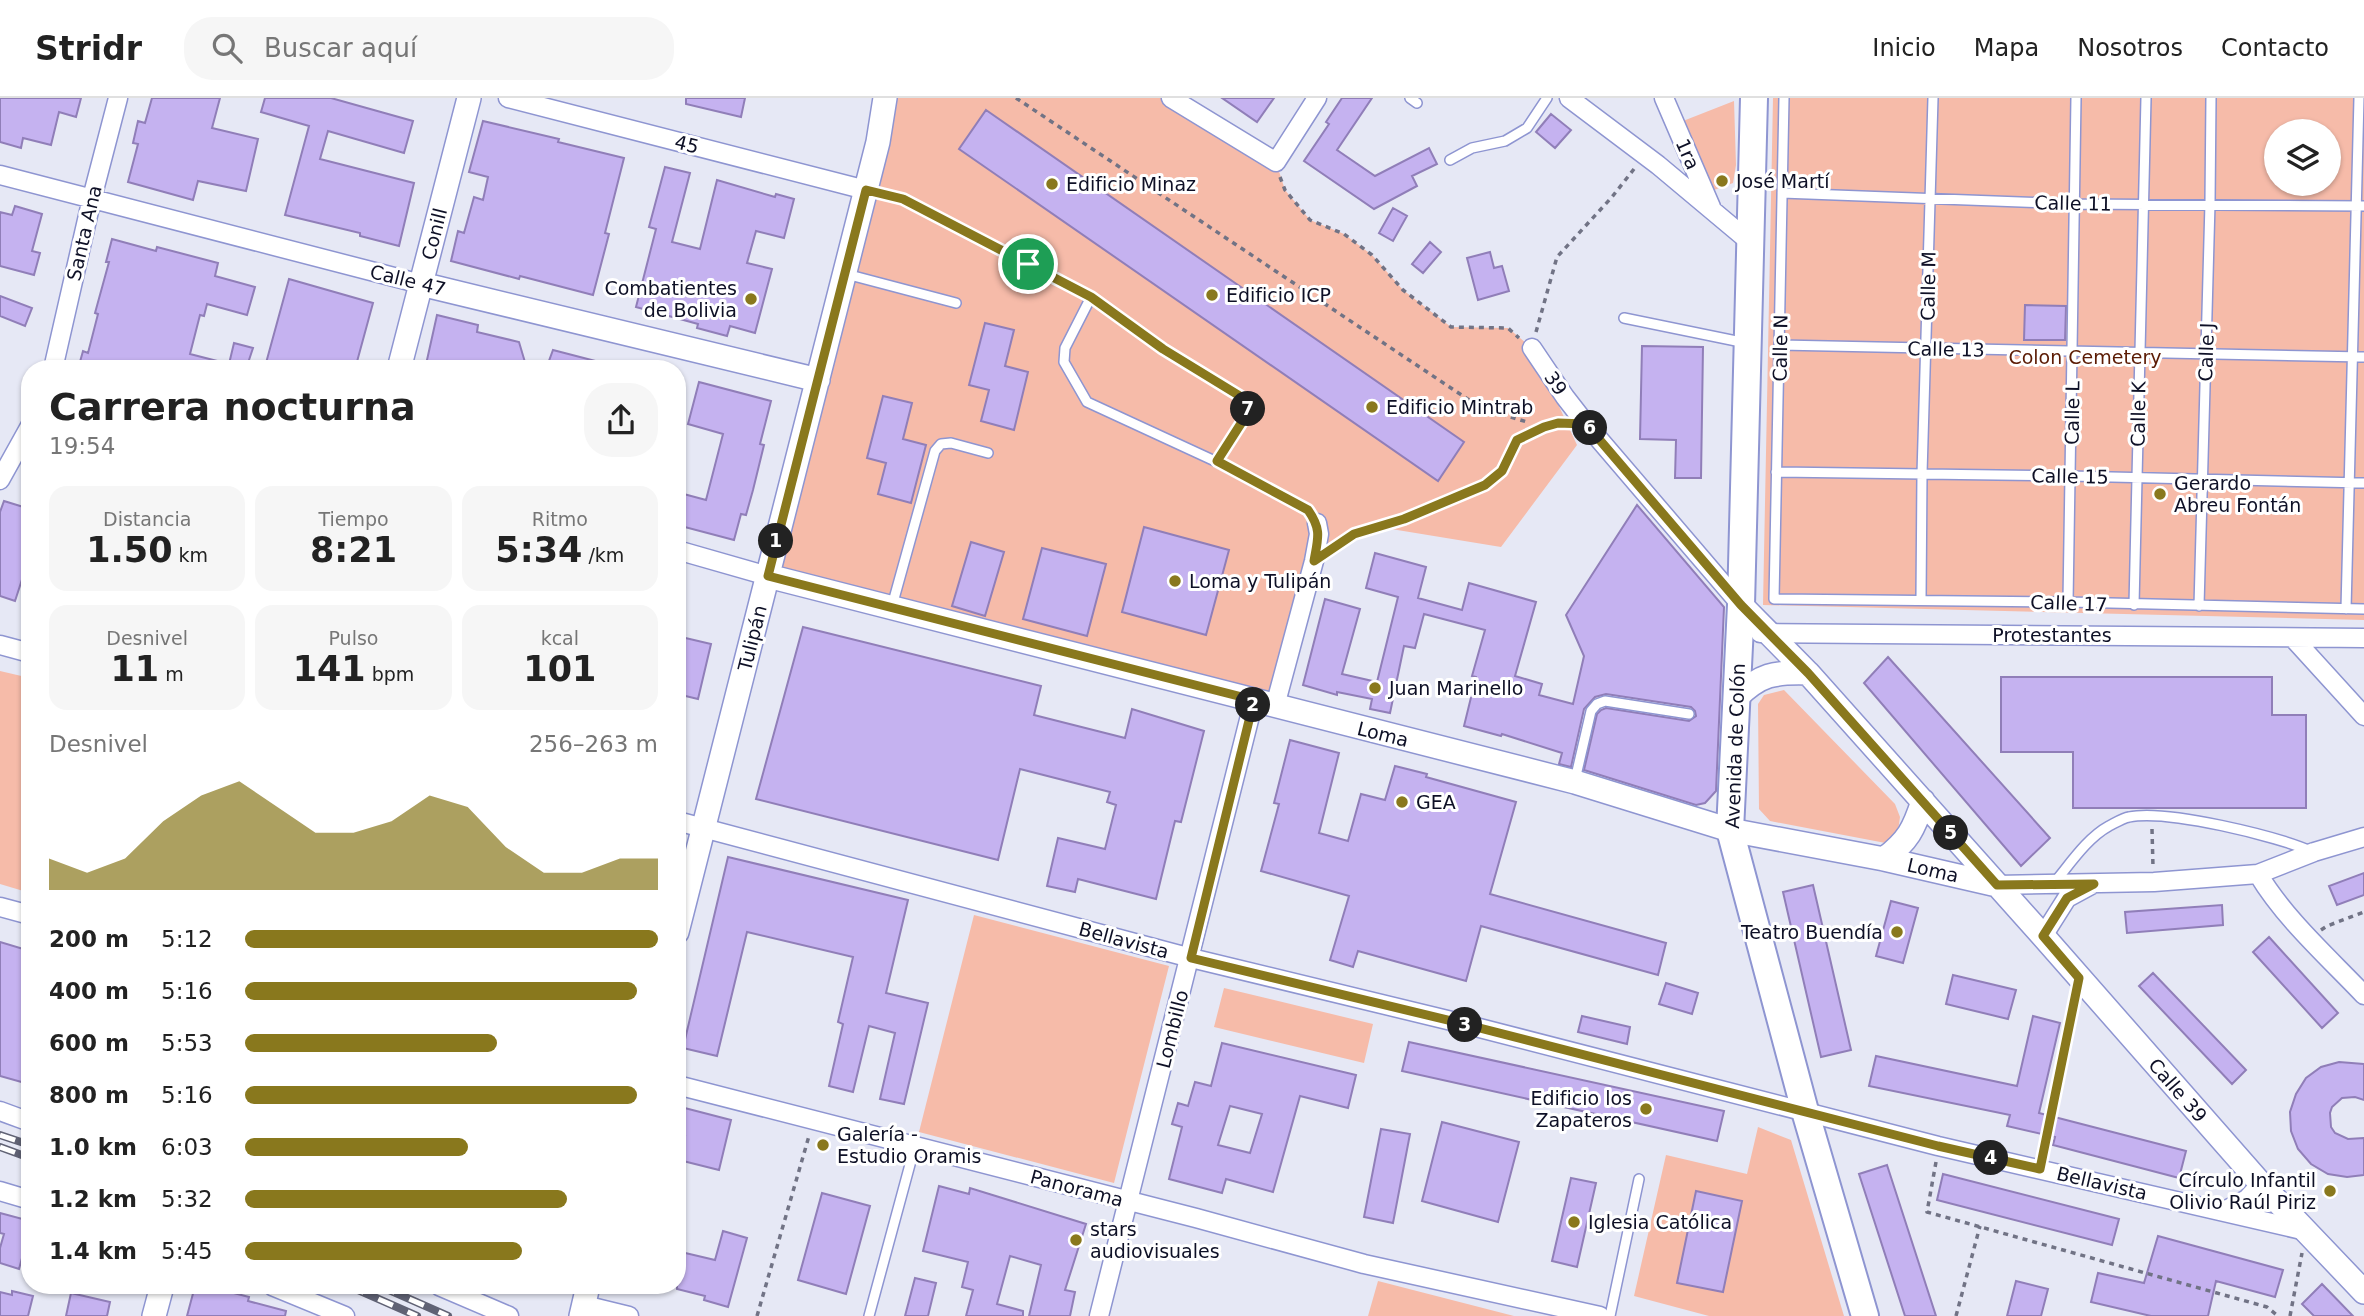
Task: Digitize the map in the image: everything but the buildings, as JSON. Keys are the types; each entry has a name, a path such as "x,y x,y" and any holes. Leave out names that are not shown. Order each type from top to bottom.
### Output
{"main road":[{"name":"Avenida de Colón","path":"1754,98 1741,605 1730,830 1805,1111 1865,1316"}],"street":[{"name":"Santa Ana","path":"55,360 118,98"},
{"name":"Conill","path":"401,360 469,98"},
{"name":"45","path":"508,98 866,190"},
{"name":"Tulipán","path":"686,897 878,142 885,98"},
{"path":"1171,98 1276,162 1317,98"},
{"path":"1569,98 1645,155 1750,242"},
{"name":"1ra","path":"1664,98 1713,210"},
{"name":"Calle 47","path":"0,175 421,284 818,380"},
{"name":"39","path":"1532,348 1586,424 1741,605 1808,673 1997,885"},
{"path":"0,480 21,442"},
{"name":"Lombillo","path":"1099,1316 1191,958 1265,703 1314,561 1319,534 1317,523"},
{"name":"Loma","path":"686,553 768,576 1575,782 1730,830 1885,859 1997,885 2154,882 2258,874 2314,852 2364,837"},
{"name":"Protestantes","path":"1739,633 2364,638"},
{"path":"2293,638 2364,716"},
{"path":"0,645 21,651"},
{"path":"1736,698 1763,676 1781,672 1808,673"},
{"path":"1885,859 1902,845 1913,830 1923,801"},
{"name":"Bellavista","path":"686,823 1191,958 1938,1146 2306,1231"},
{"path":"2258,874 2269,892 2364,995"},
{"name":"Loma","path":"2043,936 2067,898 2094,884"},
{"name":"Calle 39","path":"1997,885 2261,1184 2364,1292"},
{"path":"0,907 21,913"},
{"name":"Panorama","path":"686,1087 1364,1264 1600,1316"},
{"path":"0,1111 21,1119"},
{"path":"2224,1212 2247,1199 2261,1184"},
{"path":"0,1191 21,1197"},
{"path":"154,1316 160,1294"},
{"path":"291,1294 345,1316"},
{"path":"458,1294 509,1316"},
{"path":"584,1302 629,1316"}],"lane":[{"path":"1450,160 1472,148 1505,141 1527,128 1546,98"},
{"name":"Calle N","path":"1774,599 1784,98"},
{"name":"Calle M","path":"1921,600 1933,98"},
{"name":"Calle L","path":"2068,602 2076,98"},
{"name":"Calle K","path":"2134,605 2146,98"},
{"name":"Calle J","path":"2199,606 2211,98"},
{"path":"2346,609 2352,357 2360,206 2359,98"},
{"path":"866,190 903,199 1091,297 1163,349 1248,401 1249,411 1217,461"},
{"name":"Calle 11","path":"1782,192 2076,204 2360,206"},
{"path":"845,273 956,303"},
{"path":"1091,297 1065,348 1064,362 1087,402 1217,461 1308,510 1317,523"},
{"path":"1623,318 1747,343"},
{"name":"Calle 13","path":"1780,345 2364,357"},
{"path":"1314,561 1354,534 1404,519 1485,485 1502,471 1517,440 1558,423 1586,424"},
{"path":"891,607 935,451 941,444 951,443 988,453"},
{"name":"Calle 15","path":"1776,472 2070,475 2364,483"},
{"name":"Calle 17","path":"1774,599 2364,609"},
{"path":"1575,782 1591,711 1597,704 1605,701 1689,714"},
{"path":"2053,884 2089,842 2107,827 2129,817 2174,817 2275,838 2314,852"},
{"path":"869,1316 915,1146"},
{"path":"1610,1316 1639,1179"}],"path":[{"path":"1016,98 1481,408 1544,427"},
{"path":"1276,162 1285,191 1310,220 1344,234 1372,255 1403,289 1451,327 1508,328 1532,348 1556,257 1612,197 1645,155"},
{"path":"2152,824 2153,862"},
{"path":"2311,939 2327,926 2364,912"},
{"path":"2040,1169 2079,978"},
{"path":"757,1316 813,1120"},
{"path":"1938,1146 1927,1212 2267,1307 2278,1316"},
{"path":"1956,1316 1980,1226"},
{"path":"2290,1316 2306,1231"}],"green space":[{"path":"885,98 1171,98 1276,162 1285,190 1310,220 1344,234 1372,255 1403,290 1451,327 1508,328 1532,348 1577,445 1501,547 1379,527 1354,534 1314,561 1275,706 768,576"},
{"name":"Colon Cemetery","path":"1773,98 2364,98 2364,620 1763,605"},
{"path":"1734,101 1736,165 1733,183 1714,190 1708,184 1683,121"},
{"path":"0,671 21,676 21,890 0,884"},
{"path":"1784,690 1895,804 1900,817 1896,845 1770,821 1759,809 1758,704 1764,695"},
{"path":"974,915 1169,966 1114,1183 919,1132"},
{"path":"1224,988 1373,1024 1364,1063 1214,1027"},
{"path":"1758,1127 1791,1140 1844,1316 1709,1316 1634,1296 1666,1155 1747,1174"},
{"path":"1378,1281 1514,1316 1368,1316"}],"railway":[{"path":"0,1135 21,1142"},
{"path":"0,1147 21,1155"},
{"path":"367,1294 417,1316"},
{"path":"398,1294 448,1316"}],"place":[{"name":"José Martí","path":"1722,181"},
{"name":"Edificio Minaz","path":"1052,184"},
{"name":"Edificio ICP","path":"1212,295"},
{"name":"Combatientes de Bolivia","path":"751,299"},
{"name":"Edificio Mintrab","path":"1372,407"},
{"name":"Gerardo Abreu Fontán","path":"2160,494"},
{"name":"Loma y Tulipán","path":"1175,581"},
{"name":"Juan Marinello","path":"1375,688"},
{"name":"GEA","path":"1402,802"},
{"name":"Teatro Buendía","path":"1897,932"},
{"name":"Edificio los Zapateros","path":"1646,1109"},
{"name":"Galería - Estudio Oramis","path":"823,1145"},
{"name":"Círculo Infantil Olivio Raúl Piriz","path":"2330,1191"},
{"name":"Iglesia Católica","path":"1574,1222"},
{"name":"stars audiovisuales","path":"1076,1240"}],"route":[{"path":"866,190 903,199 1028,264 1091,297 1163,349 1248,401 1249,411 1217,461 1308,510 1317,523 1319,534 1314,561 1354,534 1404,519 1485,485 1502,471 1517,440 1558,423 1586,424 1741,605 1808,673 1997,885 2094,884 2067,898 2043,936 2079,978 2040,1169 1938,1146 1464,1024 1191,958 1254,700 768,576 866,190"}]}
